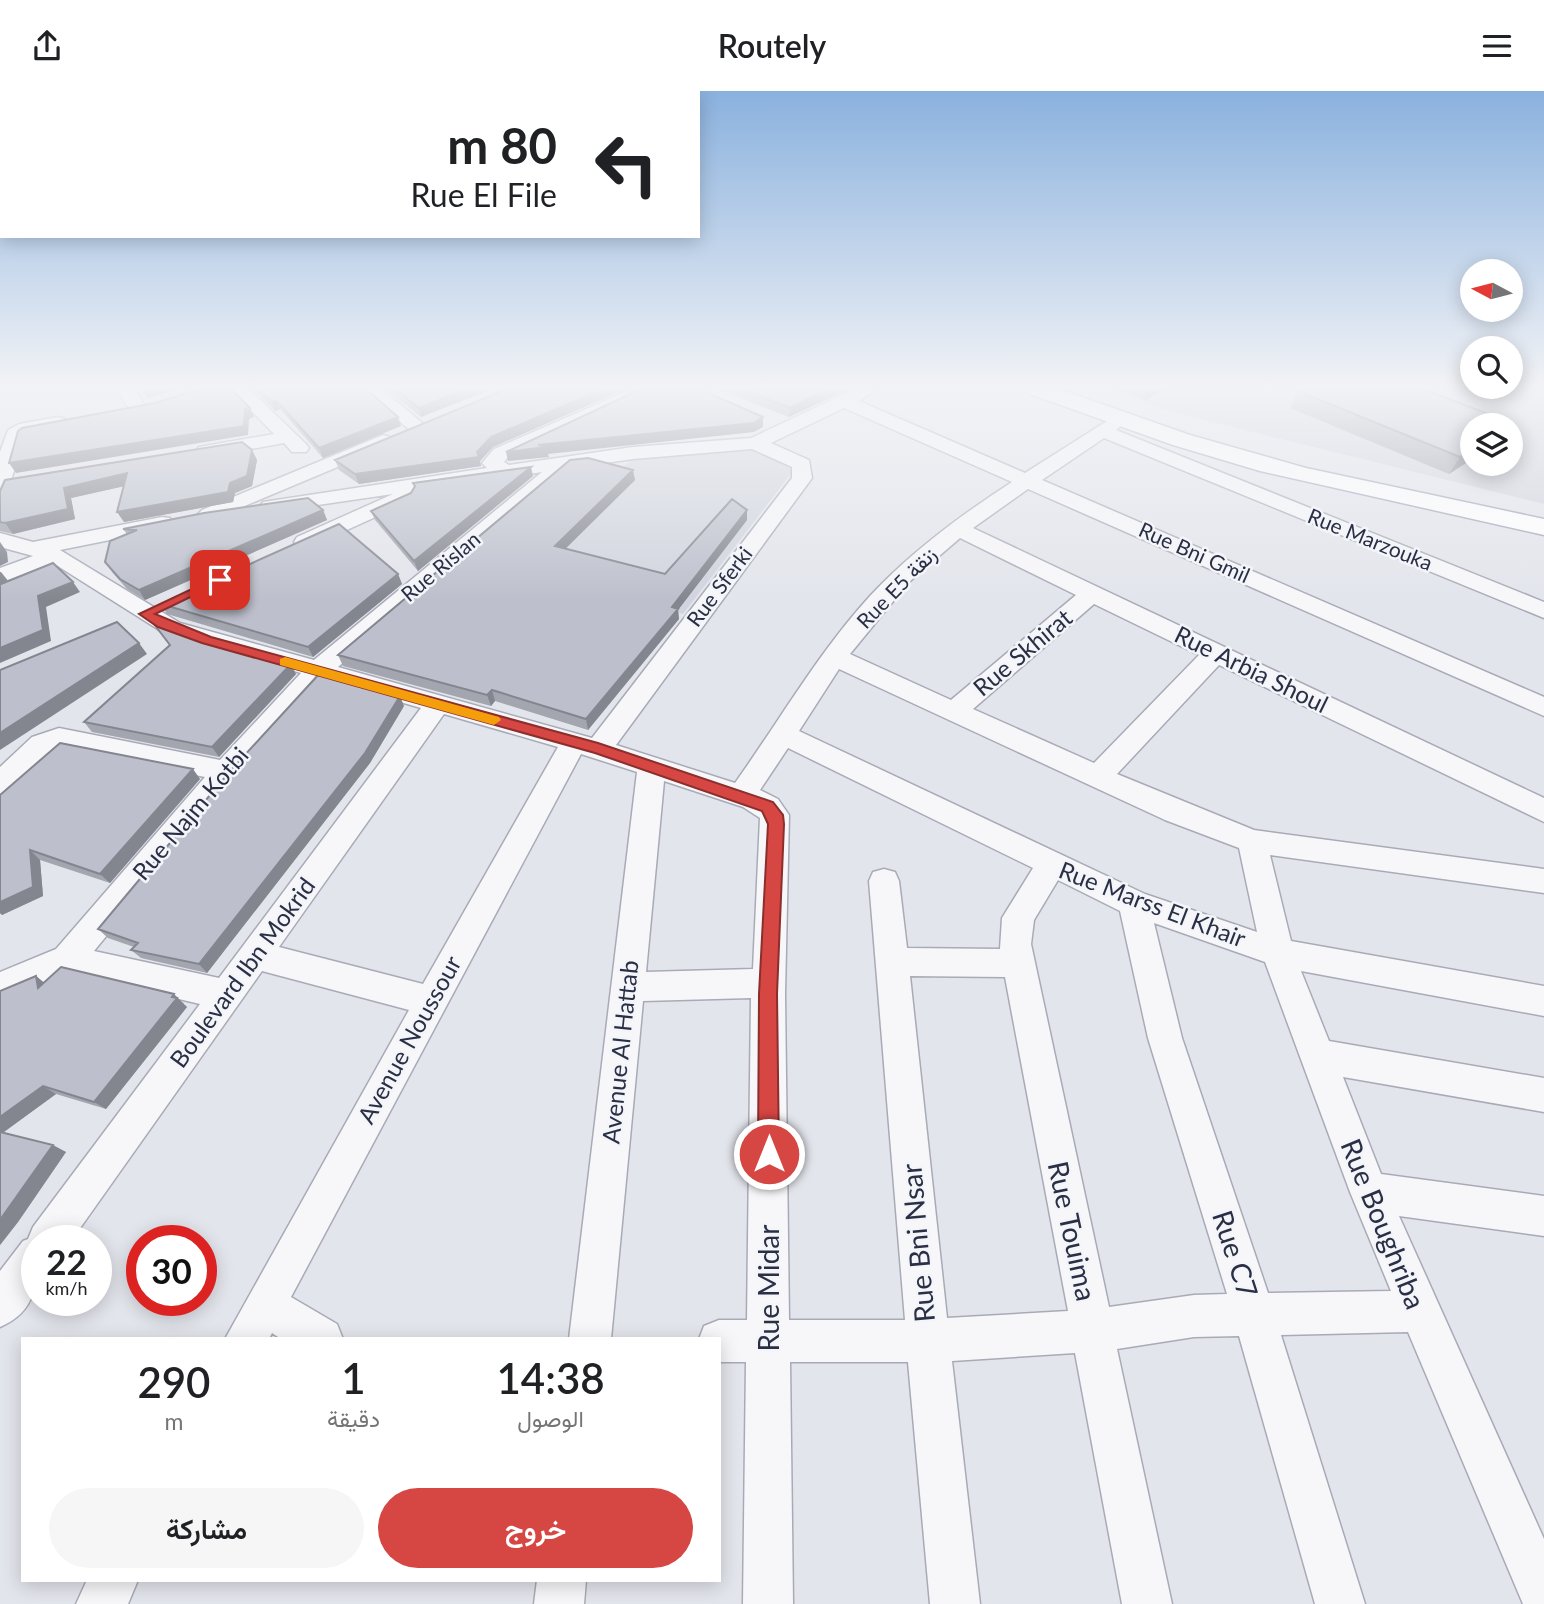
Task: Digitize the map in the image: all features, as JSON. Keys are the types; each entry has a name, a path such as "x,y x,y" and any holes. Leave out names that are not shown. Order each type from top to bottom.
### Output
{"main road":[{"path":"1245,460 1459,512 1544,527"},
{"path":"1459,512 1492,524 1544,537"}],"street":[{"path":"7,460 0,484 28,479"},
{"path":"311,460 347,495"},
{"path":"209,514 336,460"},
{"path":"495,460 492,463 506,472"},
{"path":"0,576 45,552 209,514 590,460"},
{"name":"Rue Sferki","path":"586,746 802,478 802,464 792,460"},
{"name":"Rue Bni Gmil","path":"986,460 1029,481 1544,707"},
{"name":"Rue E5 زنقة","path":"755,801 784,735 834,657 878,601 958,529 1060,460"},
{"name":"Rue Marzouka","path":"1191,460 1544,611"},
{"name":"Rue Rislan","path":"317,671 565,463"},
{"path":"282,553 434,483"},
{"name":"Rue Arbia Shoul","path":"958,529 1544,811"},
{"path":"0,540 45,552 162,624 207,640 586,746 755,801"},
{"name":"Rue Skhirat","path":"953,712 1092,593"},
{"path":"121,624 170,603"},
{"path":"1099,775 1165,709 1216,652"},
{"path":"834,657 1099,775 1175,812 1252,841 1544,881"},
{"name":"Rue Najm Kotbi","path":"68,960 226,771 317,671"},
{"name":"Boulevard Ibn Mokrid","path":"59,1225 257,956 437,705"},
{"name":"Rue Marss El Khair","path":"784,735 1051,866 1134,903 1278,953 1544,1001"},
{"path":"0,784 42,744 59,738 226,771"},
{"name":"Avenue Noussour","path":"255,1322 431,1001 586,746"},
{"name":"Avenue Al Hattab","path":"590,1337 652,766"},
{"name":"Rue Midar","path":"755,801 775,815 776,824 768,983 768,1604"},
{"name":"Rue Boughriba","path":"1252,841 1278,953 1369,1192 1418,1311 1544,1596"},
{"name":"Rue Touima","path":"1051,866 1018,918 1015,944 1147,1604"},
{"name":"Rue Bni Nsar","path":"884,881 926,1341 955,1604"},
{"name":"Rue C7","path":"1134,903 1143,957 1164,1033 1254,1315 1340,1604"},
{"path":"257,956 431,1001"},
{"path":"0,986 68,960 226,995"},
{"path":"892,962 1018,963"},
{"path":"629,987 768,983"},
{"path":"1318,1056 1544,1095"},
{"path":"1369,1192 1544,1216"},
{"path":"0,1306 21,1277"},
{"path":"721,1342 926,1341 1093,1331 1194,1316 1418,1311"},
{"path":"255,1322 314,1337"},
{"path":"101,1604 113,1582"},
{"path":"559,1604 562,1582"}],"shaded area":[{"path":"632,460 780,460 796,467 683,614 509,569"},
{"path":"1365,460 1460,460 1460,476 1523,476 1523,460 1544,460 1544,504"}],"building":[{"path":"10,460 31,460 9,463"},
{"path":"132,460 250,460 247,476 230,483 228,492 117,512 127,473 64,488 68,509 5,523 0,522 0,491 5,480"},
{"path":"336,460 460,460 355,474"},
{"path":"570,460 594,460 633,470 555,546 665,574 732,499 747,510 672,607 678,609 586,719 492,690 487,695 338,655"},
{"path":"531,467 414,561 371,511 411,493 415,486 413,483"},
{"path":"308,498 323,510 139,590 120,579 105,562 110,541 137,530 123,529 204,513"},
{"path":"339,524 398,574 308,647 161,604"},
{"path":"53,563 73,582 38,596 43,630 0,648 0,572 1,584"},
{"path":"117,622 139,643 0,733 0,670"},
{"path":"154,624 291,664 212,747 84,722 170,645"},
{"path":"320,673 400,696 365,753 199,964 131,950 138,943 98,929 231,770"},
{"path":"60,743 193,769 100,874 30,850 33,887 0,902 0,795"},
{"path":"61,967 174,994 172,997 177,998 94,1102 43,1086 0,1117 0,991 36,976 38,988"},
{"path":"0,1132 53,1145 0,1220"}],"slow traffic":[{"path":"285,662 494,720"}],"route":[{"path":"220,580 145,614 162,624 207,640 598,749 742,795 768,807 775,815 776,824 768,994 769,1154"}]}
